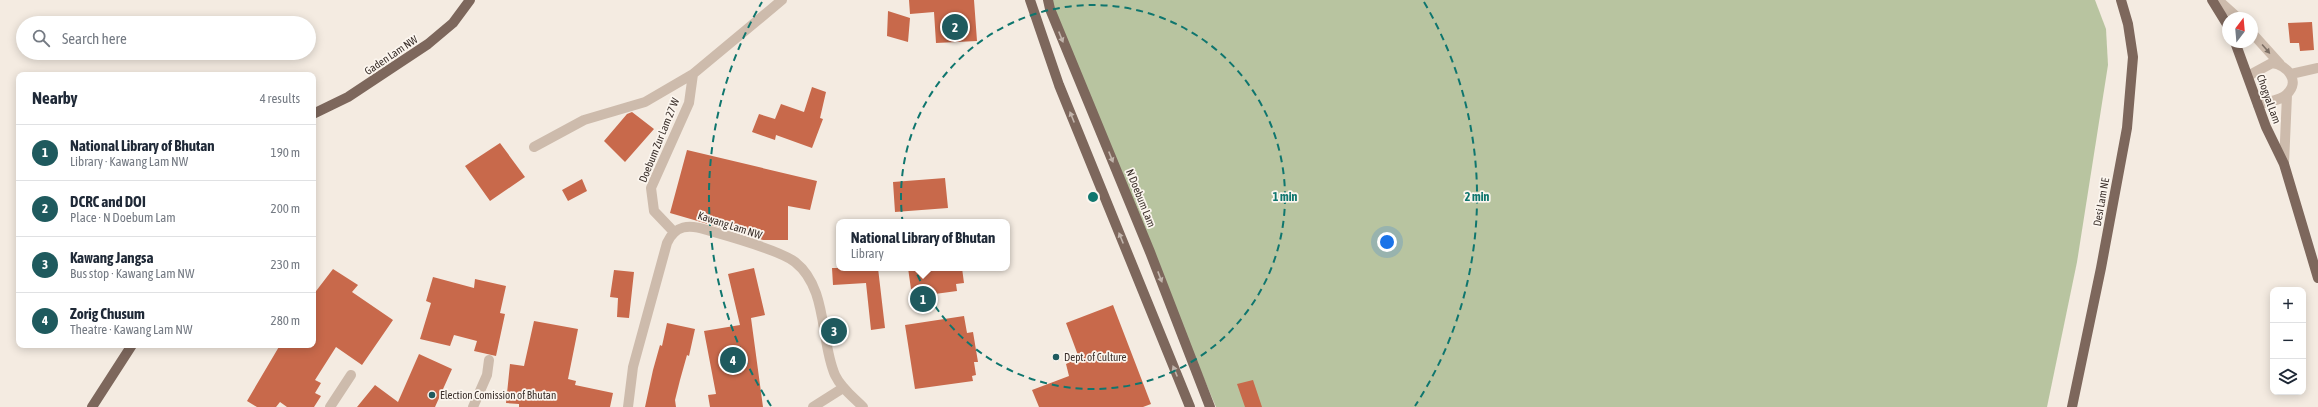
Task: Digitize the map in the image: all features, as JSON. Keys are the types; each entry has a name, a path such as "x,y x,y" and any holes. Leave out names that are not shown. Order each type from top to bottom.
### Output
{"main road":[{"name":"Gaden Lam NW","path":"316,112 354,93 428,44 453,23 470,0"},
{"path":"1030,0 1059,85 1190,407"},
{"name":"N Doebum Lam","path":"1048,0 1050,9 1150,252 1210,407"},
{"name":"Desi Lam NE","path":"2072,407 2100,276 2127,120 2133,57 2128,24 2121,0"},
{"path":"2212,0 2222,16"},
{"name":"Chogyal Lam","path":"2237,48 2266,127 2284,164 2318,278"},
{"path":"92,407 130,348"}],"street":[{"path":"534,147 584,120 645,102 693,74 782,0"},
{"path":"2218,0 2231,12"},
{"name":"Chogyal Lam","path":"2258,40 2280,64"},
{"path":"2248,76 2266,65 2280,64 2291,74 2292,88 2287,95 2258,105"},
{"path":"2291,74 2318,68"},
{"name":"Doebum Zur Lam 27 W","path":"674,232 654,211 651,188 689,103 693,74"},
{"name":"Chogyal Lam","path":"2284,164 2287,95"},
{"name":"Kawang Lam NW","path":"674,232 690,225 730,236 796,262 808,277 814,289 835,375 843,388 863,407"},
{"path":"628,407 633,367 667,243 674,232"},
{"path":"473,407 487,375 489,360"},
{"path":"330,407 351,374"},
{"path":"813,407 843,388"}],"green space":[{"path":"1048,0 2095,0 2106,29 2108,65 2077,262 2047,407 1216,407 1054,26"}],"building":[{"path":"909,0 974,0 977,41 936,43 934,12 910,14"},
{"path":"888,11 910,18 908,42 887,36"},
{"path":"2312,22 2314,50 2300,51 2299,43 2290,43 2288,23"},
{"path":"812,87 826,92 820,118 823,119 812,148 776,135 775,140 752,132 759,114 775,119 781,104 804,112"},
{"path":"632,112 654,129 625,162 604,141 627,114"},
{"path":"500,143 525,177 490,201 465,166"},
{"path":"687,150 817,181 810,210 788,206 788,240 763,240 670,213"},
{"path":"945,178 948,208 895,212 893,182"},
{"path":"582,179 587,191 568,201 562,190"},
{"path":"754,268 765,315 751,318 763,407 710,407 708,395 716,394 704,331 740,325 728,274"},
{"path":"832,268 836,268 836,271 878,271 885,328 871,330 866,283 833,285"},
{"path":"333,269 358,285 352,292 393,320 362,365 336,347 315,380 321,383 315,393 321,396 314,407 287,407 280,402 276,407 257,407 247,401 278,348 316,348 316,291"},
{"path":"614,270 634,272 629,318 617,317 618,298 610,297"},
{"path":"908,271 962,271 964,283 956,284 957,291 920,296 919,288 911,289"},
{"path":"433,277 474,288 475,279 506,286 500,313 505,314 496,356 474,351 477,341 454,335 450,346 420,339 431,303 426,301"},
{"path":"1113,305 1151,404 1143,407 1039,407 1032,390 1069,376 1066,364 1079,358 1066,323"},
{"path":"964,316 967,333 973,332 978,362 974,362 976,375 972,376 973,381 915,389 905,325"},
{"path":"534,321 578,329 568,379 576,381 575,385 613,393 610,407 519,407 519,404 506,403 510,364 524,366"},
{"path":"667,323 695,329 689,356 687,355 675,400 676,407 645,407 653,370 660,345 662,346"},
{"path":"419,354 452,369 435,407 357,407 375,385 398,402"},
{"path":"1253,380 1262,407 1245,407 1237,384"}],"place":[{"name":"DCRC and DOI","path":"955,27"},
{"name":"National Library of Bhutan","path":"923,299"},
{"name":"Kawang Jangsa","path":"834,331"},
{"name":"Dept. of Culture","path":"1056,357"},
{"name":"Zorig Chusum","path":"733,360"},
{"name":"Election Comission of Bhutan","path":"432,395"}]}
